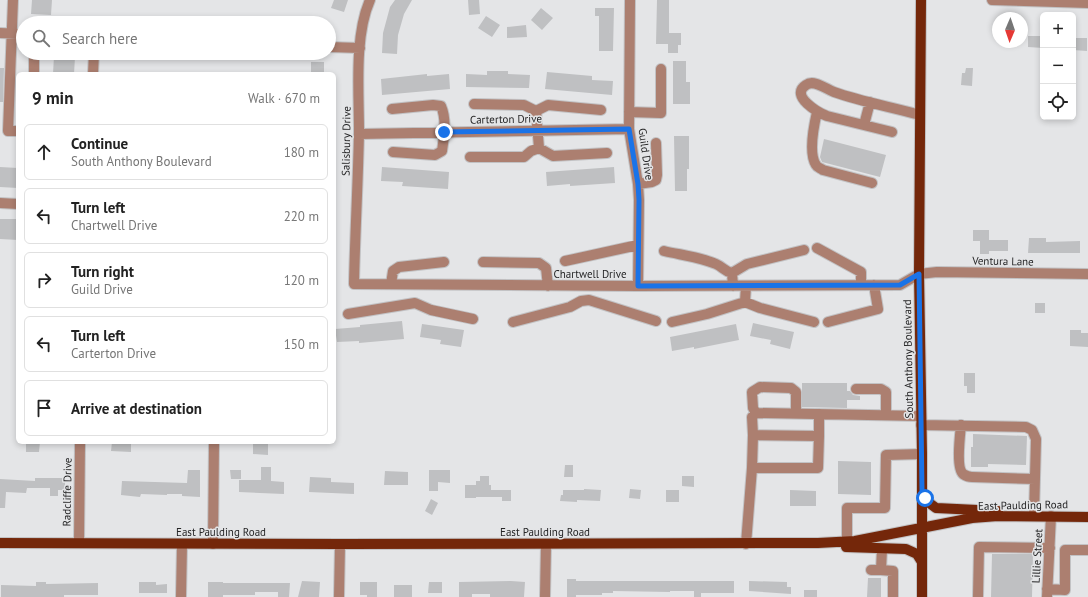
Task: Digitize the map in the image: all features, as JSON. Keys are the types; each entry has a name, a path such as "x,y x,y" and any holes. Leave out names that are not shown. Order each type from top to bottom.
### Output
{"main road":[{"name":"South Anthony Boulevard","path":"921,0 919,274 922,454 922,597"},
{"path":"922,491 928,502 936,508 984,510 1034,516"},
{"name":"East Paulding Road","path":"0,543 818,543 847,542 922,529 972,518 998,516 1088,517"},
{"path":"818,543 847,547 910,550 917,554 922,562"}],"street":[{"path":"13,0 8,131 16,131"},
{"name":"Salisbury Drive","path":"354,284 360,48 361,31 366,8 370,0"},
{"name":"Guild Drive","path":"630,0 629,129 638,184 640,212 638,286"},
{"path":"992,0 1088,3"},
{"path":"0,33 16,34"},
{"path":"336,47 360,48"},
{"path":"34,60 34,72"},
{"path":"93,72 94,60"},
{"path":"629,112 661,113 661,69"},
{"path":"892,132 827,116 817,112 804,101 801,95 802,89 811,83 840,94 920,115"},
{"path":"864,125 870,102"},
{"path":"474,104 524,105 536,111"},
{"path":"392,109 433,105 441,106 443,112 444,132 442,151 435,155 393,152"},
{"path":"536,111 548,105 601,110"},
{"path":"536,111 539,148"},
{"path":"817,112 812,141 814,162 817,167 823,170 872,183"},
{"name":"Carterton Drive","path":"359,134 629,129"},
{"path":"638,184 656,180 656,143"},
{"path":"539,148 553,156 607,152"},
{"path":"470,157 524,157 531,151 539,148"},
{"path":"0,203 16,204"},
{"path":"565,261 638,245"},
{"path":"817,248 861,272 862,285"},
{"path":"664,252 718,264 726,272 732,273 747,264 804,250"},
{"path":"391,284 393,271 399,267 444,262"},
{"path":"483,262 539,263 546,268 548,286"},
{"name":"Ventura Lane","path":"919,274 937,272 1088,274"},
{"path":"732,273 733,286"},
{"name":"Chartwell Drive","path":"354,284 548,286 900,285 919,274"},
{"path":"412,304 413,285"},
{"path":"828,322 878,309 874,285"},
{"path":"584,300 585,286"},
{"path":"745,302 746,286"},
{"path":"513,322 570,307 584,300 589,300 656,321"},
{"path":"672,322 707,314 745,302 760,308 814,322"},
{"path":"348,314 415,303 432,310 473,319"},
{"path":"756,413 753,408 752,392 760,387 791,388 796,392 796,413"},
{"path":"856,388 881,389 886,392 886,415"},
{"path":"746,544 752,468 752,417 756,413 886,415 961,426 1026,427 1032,430 1036,439 1034,516"},
{"path":"752,468 818,468 819,414"},
{"path":"961,426 960,470 963,474 972,477 1035,479"},
{"path":"753,435 819,436"},
{"name":"Radcliffe Drive","path":"79,543 80,444"},
{"path":"213,544 214,444"},
{"path":"847,542 847,508 885,508 886,455 922,454"},
{"name":"Lillie Street","path":"1047,593 1051,516"},
{"path":"181,597 182,544"},
{"path":"339,597 340,544"},
{"path":"545,597 546,544"},
{"path":"978,597 980,547 1050,548"},
{"path":"882,548 876,570 893,571 893,597"},
{"path":"1047,593 1065,590 1065,550 1088,550"}],"building":[{"path":"32,0 52,0 51,15 31,14"},
{"path":"334,0 348,0 344,12 331,8"},
{"path":"395,0 412,0 404,14 398,35 397,54 382,53 383,33 390,7"},
{"path":"468,0 479,0 480,14 469,15"},
{"path":"657,0 669,0 669,33 681,33 681,45 678,45 678,53 668,53 668,44 656,44"},
{"path":"541,8 553,18 542,30 531,20"},
{"path":"595,8 614,8 613,51 599,51 599,16 595,16"},
{"path":"486,16 500,25 492,37 478,28"},
{"path":"526,25 527,37 507,38 507,27"},
{"path":"1028,36 1040,36 1040,48 1028,47"},
{"path":"1076,38 1087,38 1087,51 1076,50"},
{"path":"54,60 75,60 74,72 53,72"},
{"path":"673,61 686,61 686,82 690,82 690,104 673,104"},
{"path":"311,62 324,62 324,72 311,72"},
{"path":"0,68 4,68 3,102 0,102"},
{"path":"966,68 973,68 972,86 961,85 962,73 965,73"},
{"path":"487,71 508,71 508,74 530,75 529,88 466,87 466,74 487,75"},
{"path":"547,72 592,76 592,80 613,81 612,95 545,89"},
{"path":"427,74 427,76 449,74 450,89 382,95 381,79"},
{"path":"674,136 689,136 687,191 675,191"},
{"path":"824,139 886,155 880,177 822,162 820,157"},
{"path":"0,167 16,168 16,188 0,187"},
{"path":"382,167 449,172 448,189 402,186 403,182 381,181"},
{"path":"614,167 615,183 547,186 546,172"},
{"path":"0,219 16,219 16,240 0,239"},
{"path":"973,230 989,230 989,240 1008,240 1008,251 989,251 989,254 980,254 980,241 973,241"},
{"path":"1029,238 1046,238 1046,242 1080,241 1080,253 1028,253"},
{"path":"1035,303 1045,303 1045,313 1035,313"},
{"path":"402,321 404,339 359,343 359,341 337,342 336,329 360,327 360,325"},
{"path":"753,323 794,332 790,349 770,344 771,340 750,336"},
{"path":"422,324 464,330 461,347 440,344 441,340 420,337"},
{"path":"736,324 739,340 694,349 694,347 672,351 670,337"},
{"path":"1070,330 1081,330 1081,333 1088,333 1088,347 1070,346"},
{"path":"964,373 975,373 975,393 967,393 967,386 964,386"},
{"path":"802,383 847,383 847,391 850,391 853,395 860,396 860,400 847,400 847,408 802,407"},
{"path":"973,434 1027,436 1026,465 988,464 988,467 971,467 971,447 973,447"},
{"path":"26,444 40,444 39,452 26,452"},
{"path":"112,444 131,444 131,452 111,451"},
{"path":"253,444 268,444 268,455 253,454"},
{"path":"838,461 871,462 871,495 838,494"},
{"path":"565,465 573,465 573,477 564,477"},
{"path":"261,467 271,467 271,481 284,482 284,494 239,492 239,480 261,480"},
{"path":"188,470 200,470 200,497 182,496 182,494 141,494 140,497 121,495 122,481 187,483"},
{"path":"230,470 241,470 241,479 231,479"},
{"path":"429,470 450,470 450,483 438,482 438,491 429,491"},
{"path":"385,471 408,472 408,485 384,485"},
{"path":"480,476 489,476 489,485 491,485 491,490 511,490 511,501 502,501 502,497 465,498 465,485 476,485 476,481 480,481"},
{"path":"682,476 694,476 694,487 682,486"},
{"path":"310,477 331,478 331,482 354,483 354,494 309,492"},
{"path":"35,478 65,478 65,490 58,490 58,496 50,496 50,488 27,488 26,493 6,492 5,508 0,508 0,479 35,481"},
{"path":"630,489 641,490 640,499 629,498"},
{"path":"563,490 601,490 600,501 560,501 561,495 563,495"},
{"path":"666,490 679,490 679,502 666,502"},
{"path":"790,490 816,491 816,506 790,506"},
{"path":"431,499 438,503 432,515 425,511"},
{"path":"992,554 1033,554 1032,597 991,597"},
{"path":"868,578 881,578 881,597 867,597"},
{"path":"567,579 576,579 576,581 734,581 734,593 701,593 701,597 694,597 694,591 613,591 613,593 602,593 602,595 576,595 576,597 567,597"},
{"path":"302,581 320,582 319,597 298,597"},
{"path":"749,581 787,582 787,587 791,587 791,594 749,591"},
{"path":"36,582 46,582 46,584 98,583 98,595 64,595 64,597 1,597 1,585 36,586"},
{"path":"139,582 156,582 156,585 167,584 167,593 139,593"},
{"path":"208,582 290,583 289,597 278,597 278,592 255,592 255,595 223,595 223,597 208,597"},
{"path":"360,582 377,582 377,597 360,595"},
{"path":"429,582 442,582 442,593 428,593"},
{"path":"459,582 525,582 524,597 490,597 490,594 472,594 472,597 459,597"},
{"path":"394,585 412,585 412,597 394,597"},
{"path":"804,590 817,590 817,597 804,597"}],"route":[{"path":"444,132 629,129 638,184 639,200 640,222 638,245 638,286 900,285 919,274 922,491 925,498"}]}
